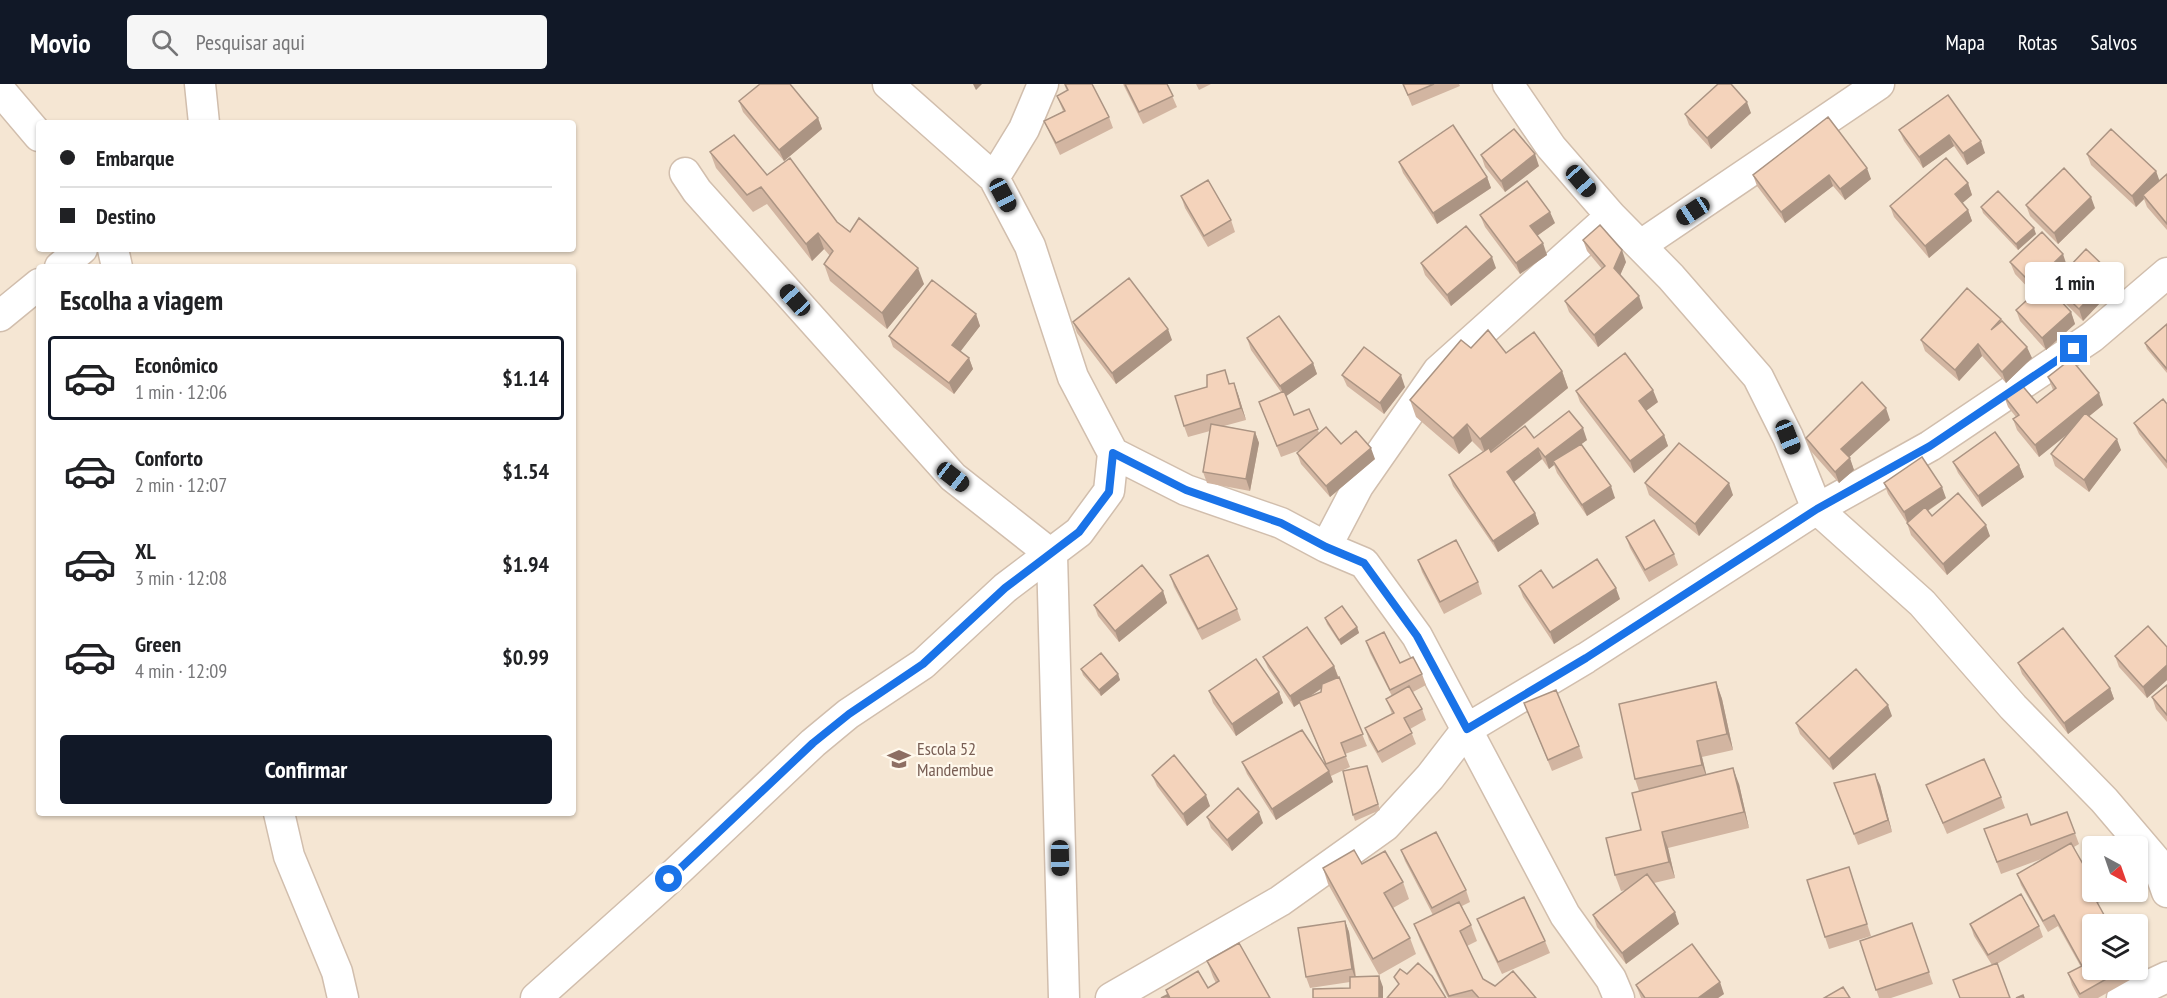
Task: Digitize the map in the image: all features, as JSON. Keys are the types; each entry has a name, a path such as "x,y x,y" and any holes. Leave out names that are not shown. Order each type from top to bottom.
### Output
{"street":[{"path":"200,84 204,120"},
{"path":"536,998 669,879 813,743 849,714 923,664 1005,588 1052,555 1079,532 1109,492 1113,453 1073,377 1030,246 994,178 888,84"},
{"path":"994,178 1024,129 1043,84"},
{"path":"1508,84 1551,147 1611,216 1641,244 1758,377 1788,437 1817,509 1922,603 2013,707 2103,800 2156,861 2167,892"},
{"path":"1641,244 1879,84"},
{"path":"0,90 36,132"},
{"path":"685,173 705,199 953,477 1052,555"},
{"path":"1326,547 1358,486 1438,371 1611,216"},
{"path":"64,264 78,252"},
{"path":"1111,998 1280,901 1385,826 1430,777 1467,729 1616,640 1817,509 1930,446 2092,337 2167,273"},
{"path":"0,316 36,286"},
{"path":"1113,453 1186,490 1281,523 1326,547 1364,563 1417,636 1565,915 1611,979 1619,998"},
{"path":"1052,555 1064,998"},
{"path":"280,816 289,856 337,972 343,998"},
{"path":"2122,998 2167,977"}],"shaded area":[{"path":"0,84 2167,84 2167,998 0,998"}],"building":[{"path":"760,84 790,84 818,118 779,150 739,101"},
{"path":"1065,84 1092,84 1109,117 1056,143 1044,121 1065,111 1057,96 1068,90"},
{"path":"1125,84 1167,84 1173,96 1139,112"},
{"path":"1403,84 1434,84 1408,95"},
{"path":"1718,84 1731,84 1747,102 1707,138 1685,114"},
{"path":"1948,95 1981,141 1963,153 1949,135 1919,157 1899,130"},
{"path":"1828,117 1867,168 1840,189 1829,175 1781,212 1753,175"},
{"path":"1453,125 1487,177 1433,213 1399,162"},
{"path":"1514,129 1535,154 1501,181 1481,155"},
{"path":"2111,129 2156,171 2132,196 2087,154"},
{"path":"734,135 767,175 790,158 837,222 850,232 859,218 918,268 882,313 824,264 833,251 818,233 806,244 761,187 747,195 710,152"},
{"path":"1946,158 1968,183 1955,194 1968,210 1925,246 1890,206"},
{"path":"2064,168 2091,197 2054,233 2026,205"},
{"path":"2167,174 2167,224 2143,195"},
{"path":"1208,180 1231,220 1204,236 1181,196"},
{"path":"1527,181 1550,212 1530,226 1543,243 1516,263 1480,215"},
{"path":"1998,191 2034,228 2016,244 1981,207"},
{"path":"1600,225 1622,250 1614,268 1639,296 1594,335 1565,301 1605,266 1583,240"},
{"path":"1466,226 1492,257 1447,295 1421,263"},
{"path":"2042,232 2063,254 2032,284 2010,262"},
{"path":"2086,249 2112,274 2079,309 2053,284"},
{"path":"1129,278 1168,329 1112,373 1073,322"},
{"path":"932,280 976,314 952,345 969,358 949,383 889,336"},
{"path":"2045,284 2071,312 2042,338 2016,310"},
{"path":"1967,288 2001,319 1991,330 2002,321 2027,347 2002,372 1978,344 1955,370 1921,340"},
{"path":"1279,316 1313,363 1280,386 1247,338"},
{"path":"2167,324 2167,369 2145,343"},
{"path":"1488,330 1506,353 1534,332 1562,371 1480,439 1467,424 1453,438 1410,400 1461,340 1471,348"},
{"path":"1364,347 1401,375 1380,403 1342,375"},
{"path":"1625,353 1653,390 1639,401 1664,435 1630,461 1576,391"},
{"path":"2071,359 2099,393 2035,445 2013,419 2019,415 2004,396 2020,383 2037,403 2056,388 2048,377"},
{"path":"1225,370 1229,384 1234,383 1241,408 1184,426 1175,396 1207,387 1207,375"},
{"path":"1862,382 1886,408 1841,449 1850,458 1835,472 1806,438"},
{"path":"1284,391 1294,415 1309,409 1318,429 1277,446 1259,402"},
{"path":"2163,399 2167,404 2167,462 2134,423"},
{"path":"1569,411 1583,428 1545,457 1538,448 1507,472 1535,513 1493,541 1449,475 1489,448 1491,452 1525,426 1534,438"},
{"path":"2085,413 2117,439 2084,480 2051,454"},
{"path":"1211,424 1255,432 1246,479 1203,472"},
{"path":"1326,427 1341,444 1356,431 1371,448 1326,486 1297,453"},
{"path":"1995,432 2019,465 1978,496 1953,462"},
{"path":"1679,443 1729,483 1695,524 1645,483"},
{"path":"1581,444 1611,486 1582,505 1553,461"},
{"path":"1922,457 1942,487 1904,512 1884,483"},
{"path":"1958,493 1986,525 1943,564 1907,523 1925,507 1932,516"},
{"path":"1654,520 1674,554 1645,570 1626,537"},
{"path":"1456,540 1478,582 1440,602 1418,560"},
{"path":"1208,555 1237,609 1198,629 1170,575"},
{"path":"1597,559 1616,588 1550,632 1519,586 1541,570 1553,588"},
{"path":"1142,565 1163,591 1115,631 1094,605"},
{"path":"1342,606 1357,627 1339,640 1325,618"},
{"path":"2148,626 2167,647 2167,665 2143,687 2115,656"},
{"path":"1307,627 1334,666 1290,696 1263,657"},
{"path":"2063,628 2110,688 2064,723 2018,663"},
{"path":"1384,632 1400,663 1413,657 1422,674 1390,690 1366,641"},
{"path":"1101,653 1118,674 1099,690 1081,669"},
{"path":"1256,659 1279,692 1232,724 1209,691"},
{"path":"1856,669 1888,705 1829,759 1796,723"},
{"path":"1339,677 1363,734 1341,743 1346,756 1326,764 1299,701 1321,692 1322,684"},
{"path":"1716,682 1727,734 1697,741 1702,765 1635,779 1619,704"},
{"path":"2167,685 2167,715 2152,697"},
{"path":"1409,686 1422,709 1404,718 1412,733 1378,752 1365,728 1394,713 1386,699"},
{"path":"1556,690 1579,746 1548,760 1524,703"},
{"path":"1302,730 1329,771 1272,809 1242,762"},
{"path":"1174,755 1206,795 1183,814 1152,775"},
{"path":"1984,759 2001,797 1943,823 1926,785"},
{"path":"1367,766 1378,804 1353,815 1343,771"},
{"path":"1733,768 1744,812 1662,832 1669,862 1615,875 1606,838 1641,830 1632,793"},
{"path":"1875,774 1888,820 1854,834 1834,783"},
{"path":"1238,788 1259,812 1227,840 1207,817"},
{"path":"2067,812 2075,833 1997,862 1984,829 2027,814 2031,825"},
{"path":"1436,832 1466,890 1432,908 1401,850"},
{"path":"2071,843 2082,862 2082,902 2097,902 2104,914 2082,914 2082,966 2054,915 2043,921 2017,874"},
{"path":"1354,850 1362,864 1385,851 1403,882 1384,893 1410,938 1373,959 1323,868"},
{"path":"1849,867 1867,924 1825,937 1807,880"},
{"path":"1647,874 1675,912 1622,953 1593,915"},
{"path":"2021,894 2039,926 1988,955 1970,924"},
{"path":"1524,897 1545,941 1498,962 1477,919"},
{"path":"1459,902 1471,925 1460,931 1483,979 1495,986 1513,971 1536,998 1479,998 1472,990 1449,996 1414,924"},
{"path":"1345,921 1352,969 1306,977 1298,928"},
{"path":"1912,923 1929,972 1876,990 1860,941"},
{"path":"1239,943 1270,998 1170,998 1166,990 1198,971 1208,988 1219,981 1207,961"},
{"path":"1692,944 1720,982 1698,998 1645,998 1636,985"},
{"path":"1418,963 1432,976 1446,998 1387,998 1399,984 1394,977 1400,969 1407,974"},
{"path":"1997,963 2010,998 1960,998 1953,980"},
{"path":"2082,966 2082,980 2105,980 2080,994 2068,973"},
{"path":"1379,976 1379,998 1313,998 1313,989 1350,988 1350,977"},
{"path":"1843,987 1850,998 1824,998"}],"place":[{"name":"Escola 52 Mandembue","path":"899,759"}],"route":[{"path":"669,879 813,743 849,714 923,664 1005,588 1052,555 1079,532 1109,492 1113,453 1186,490 1243,512 1281,523 1326,547 1364,563 1417,636 1467,729 1586,658 1743,559 1817,509 1930,446 2074,349"}]}
